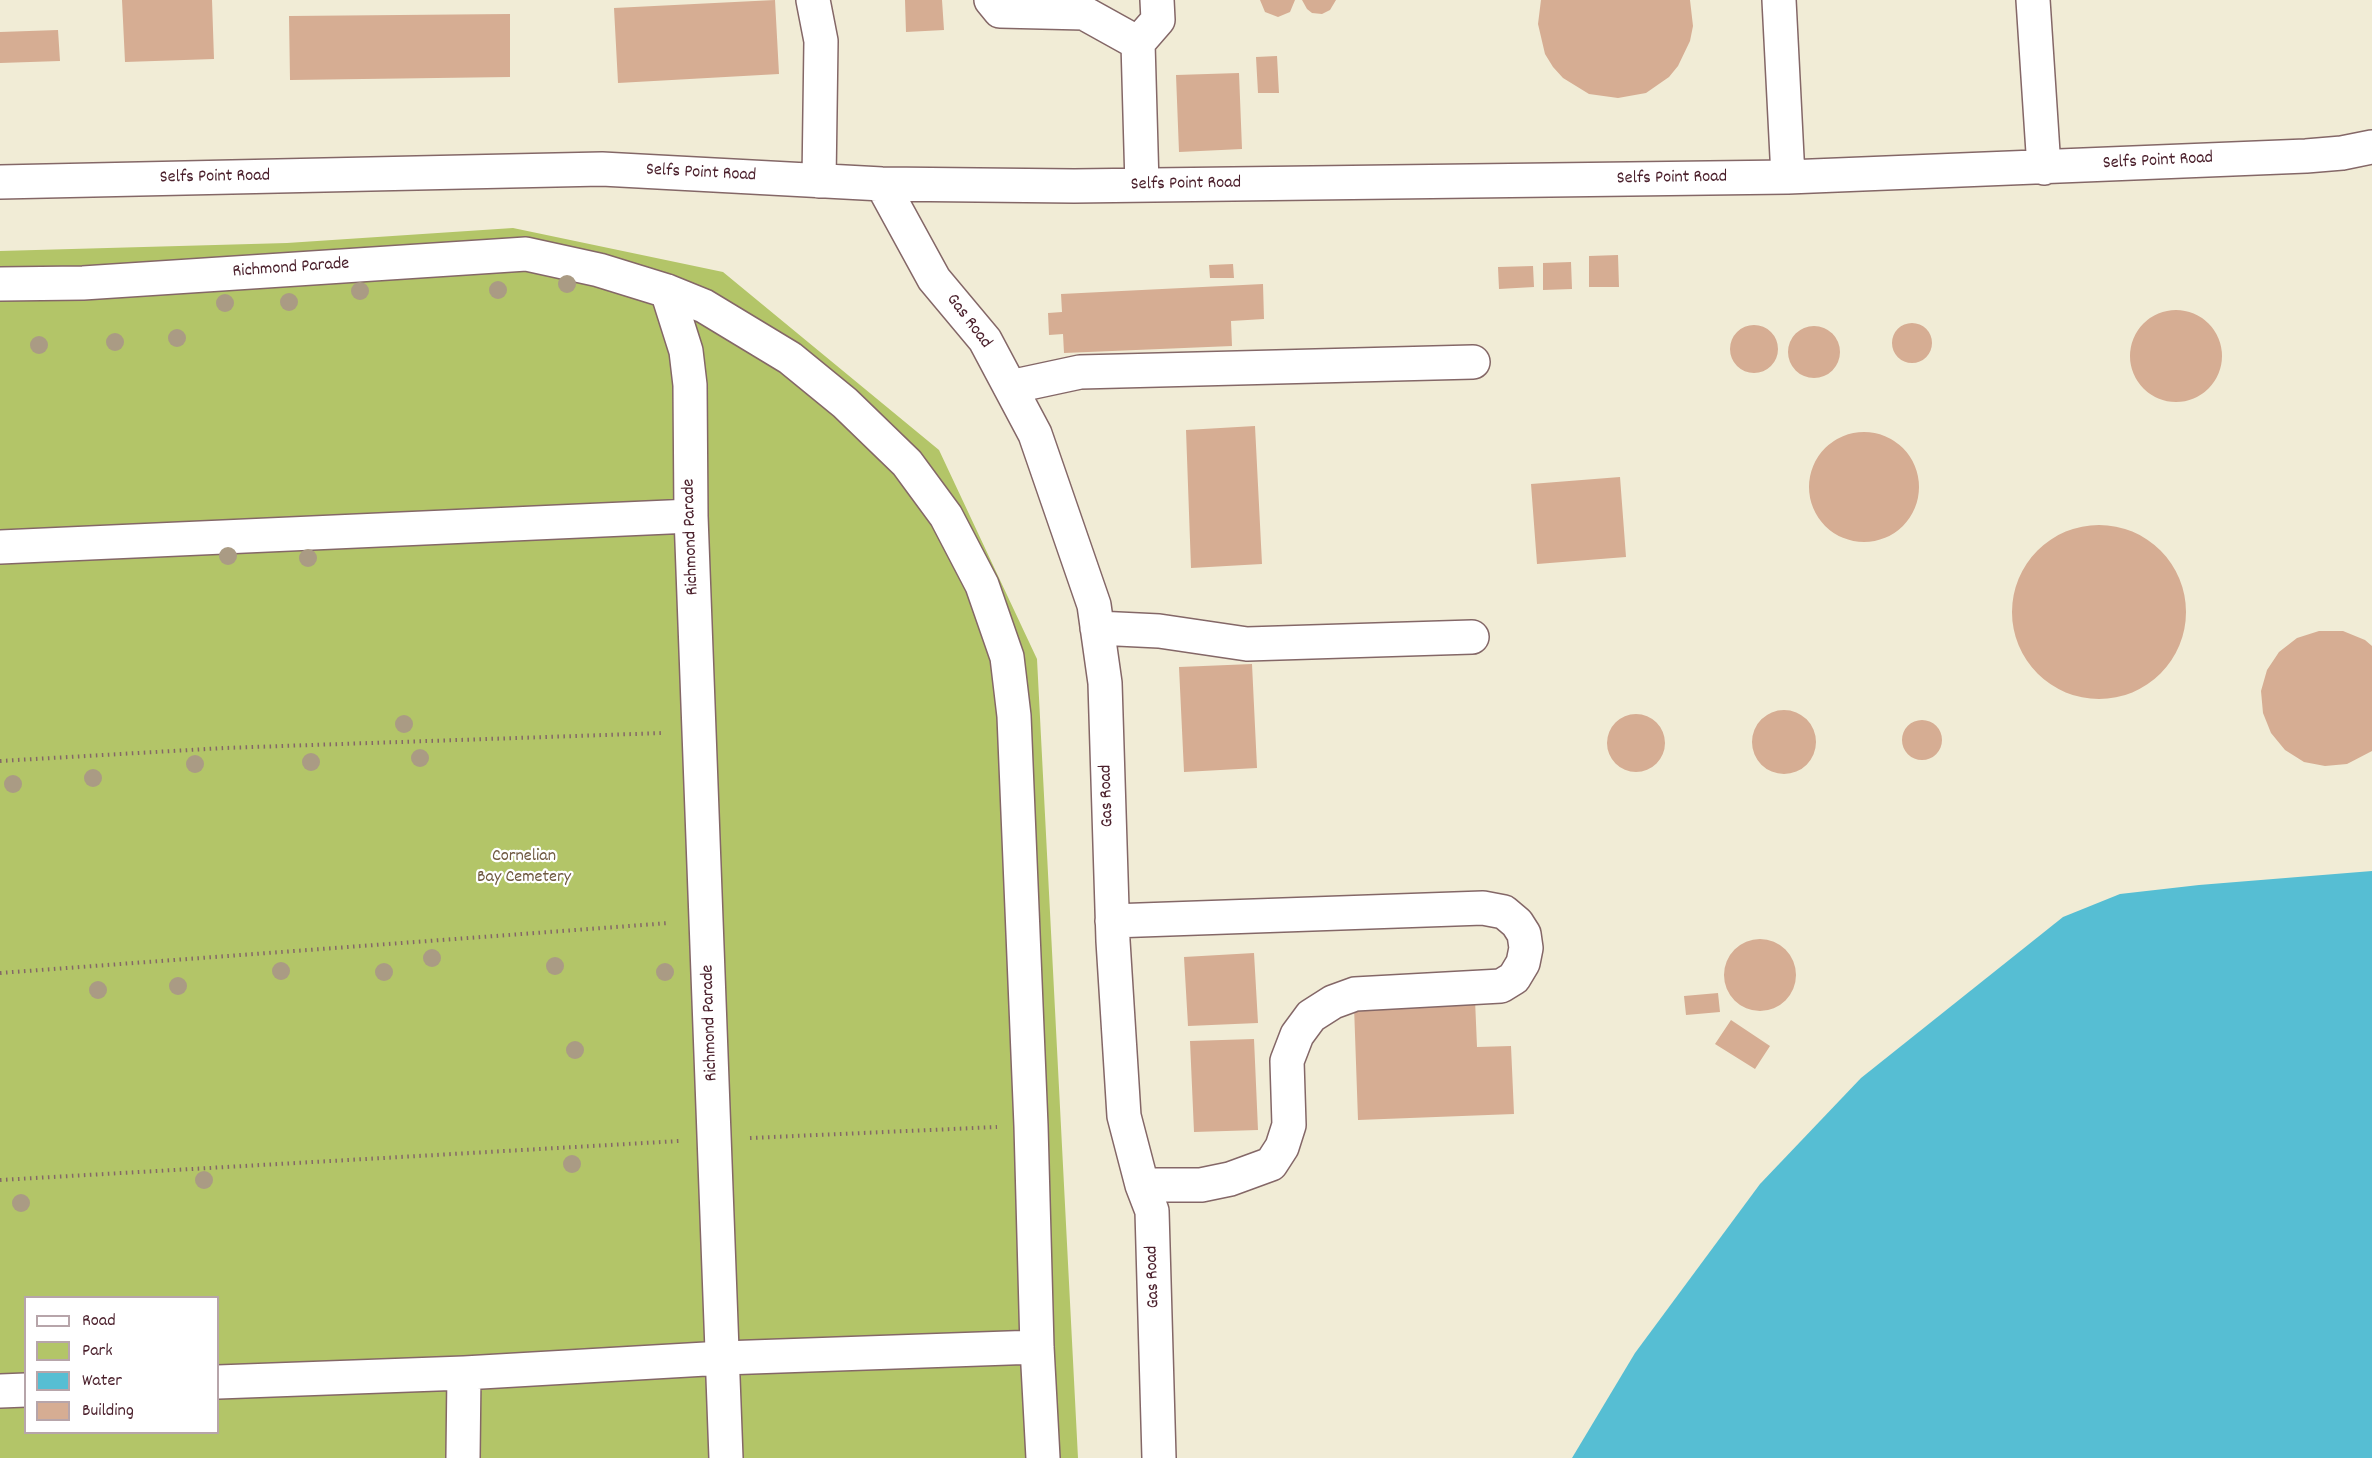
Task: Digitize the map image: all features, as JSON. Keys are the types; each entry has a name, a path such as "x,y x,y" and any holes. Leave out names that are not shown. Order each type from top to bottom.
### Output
{"street":[{"path":"813,0 821,41"},
{"path":"819,181 821,41 830,0"},
{"path":"991,0 1000,11 1084,13 1138,43"},
{"path":"1142,185 1138,43 1158,20 1157,0"},
{"path":"1779,0 1788,177"},
{"path":"2033,0 2044,168"},
{"name":"Selfs Point Road","path":"0,182 602,169 882,184 1142,185 1788,177 2044,168 2342,153 2372,147"},
{"name":"Gas Road","path":"882,184 934,279 985,340 1035,434 1094,605 1105,683 1112,921 1124,1116 1142,1185 1152,1211 1159,1458"},
{"name":"Richmond Parade","path":"0,284 83,282 526,254 599,270 666,291 686,351 690,385 691,516 726,1458"},
{"path":"666,291 704,306 790,358 845,403 914,472 946,516 982,585 1007,657 1014,716 1032,1126 1037,1347 1043,1458"},
{"path":"1010,387 1080,372 1473,362"},
{"path":"0,547 691,516"},
{"path":"1097,628 1160,631 1246,644 1472,637"},
{"path":"1112,921 1483,908 1504,912 1517,922 1524,934 1526,948 1523,963 1514,978 1501,986 1355,994 1333,1002 1311,1016 1297,1035 1287,1061 1289,1125 1282,1147 1271,1164 1230,1179 1202,1185 1142,1185"},
{"path":"219,1382 464,1373 723,1358 1037,1347"},
{"path":"463,1458 464,1373"},
{"path":"0,1391 24,1390"}],"path":[{"path":"0,761 224,748 699,731"},
{"path":"0,973 707,920"},
{"path":"0,1180 715,1139 1032,1126"}],"green space":[{"name":"Cornelian Bay Cemetery","path":"513,228 723,272 939,450 1037,659 1078,1458 0,1458 0,251 287,243"}],"water":[{"path":"2372,871 2372,1458 1572,1458 1635,1353 1760,1184 1861,1078 2063,917 2120,894"}],"building":[{"path":"122,0 212,0 214,59 125,62"},
{"path":"775,0 779,74 618,83 614,8"},
{"path":"905,0 942,0 944,30 906,32"},
{"path":"1260,0 1295,0 1290,12 1278,17 1265,12"},
{"path":"1302,0 1336,0 1330,10 1322,14 1312,13"},
{"path":"1541,0 1690,0 1693,26 1690,41 1678,66 1669,77 1646,93 1618,98 1589,94 1563,78 1545,54 1538,24"},
{"path":"510,14 510,77 290,80 289,16"},
{"path":"58,30 60,61 0,63 0,32"},
{"path":"1277,56 1279,93 1258,93 1256,57"},
{"path":"1239,73 1242,149 1179,152 1176,75"},
{"path":"1618,255 1619,287 1589,287 1589,256"},
{"path":"1571,262 1572,289 1543,290 1543,263"},
{"path":"1233,264 1234,278 1210,278 1209,265"},
{"path":"1533,266 1534,287 1499,289 1498,267"},
{"path":"1263,284 1264,319 1231,321 1232,346 1064,353 1063,334 1049,335 1048,313 1062,312 1061,294"},
{"path":"2176,310 2194,313 2209,323 2219,338 2222,356 2219,374 2209,389 2194,399 2176,402 2158,399 2143,389 2133,374 2130,356 2133,338 2143,323 2158,313"},
{"path":"1912,323 1920,324 1926,329 1931,335 1931,351 1926,357 1920,362 1912,363 1904,362 1898,357 1893,351 1892,343 1893,335 1898,329 1904,324"},
{"path":"1749,325 1759,325 1771,332 1778,344 1778,354 1771,366 1759,373 1749,373 1734,362 1730,354 1730,344 1741,329"},
{"path":"1809,326 1819,326 1829,330 1836,337 1840,352 1836,367 1829,374 1819,378 1809,378 1799,374 1792,367 1788,357 1788,347 1792,337 1799,330"},
{"path":"1255,426 1262,564 1191,568 1186,430"},
{"path":"1864,432 1885,436 1903,448 1915,466 1919,487 1915,508 1903,526 1885,538 1864,542 1843,538 1825,526 1813,508 1809,487 1813,466 1825,448 1843,436"},
{"path":"1620,477 1626,557 1537,564 1531,484"},
{"path":"2099,525 2132,532 2147,540 2160,551 2171,564 2179,579 2186,612 2179,645 2171,660 2160,673 2147,684 2132,692 2099,699 2066,692 2051,684 2038,673 2027,660 2019,645 2012,612 2019,579 2027,564 2038,551 2051,540 2066,532"},
{"path":"2319,631 2343,631 2365,640 2372,646 2372,751 2347,764 2325,766 2304,762 2285,750 2271,733 2263,713 2261,691 2267,670 2279,652 2297,638"},
{"path":"1252,664 1257,768 1184,772 1179,667"},
{"path":"1778,710 1790,710 1807,719 1814,730 1816,742 1814,754 1807,765 1790,774 1778,774 1766,769 1757,760 1752,748 1752,736 1757,724 1766,715"},
{"path":"1636,714 1647,716 1660,727 1665,743 1663,754 1652,767 1636,772 1625,770 1612,759 1607,743 1609,732 1620,719"},
{"path":"1922,720 1936,726 1942,740 1936,754 1922,760 1908,754 1902,740 1908,726"},
{"path":"1760,939 1780,945 1790,955 1796,975 1790,995 1780,1005 1760,1011 1740,1005 1730,995 1724,975 1730,955 1740,945"},
{"path":"1254,953 1258,1023 1188,1026 1184,957"},
{"path":"1718,993 1720,1012 1686,1015 1684,996"},
{"path":"1475,999 1477,1047 1511,1046 1514,1114 1358,1120 1354,1006"},
{"path":"1731,1020 1770,1046 1755,1069 1715,1044"},
{"path":"1254,1039 1258,1130 1194,1132 1190,1041"}]}
